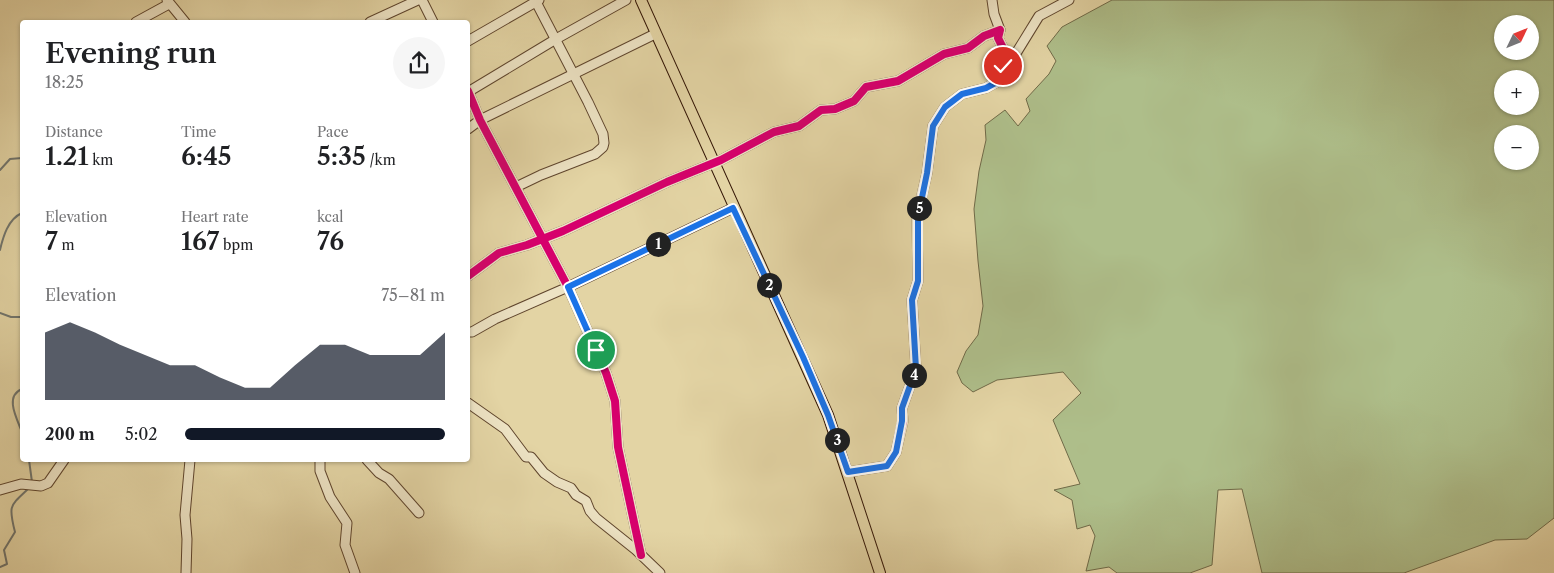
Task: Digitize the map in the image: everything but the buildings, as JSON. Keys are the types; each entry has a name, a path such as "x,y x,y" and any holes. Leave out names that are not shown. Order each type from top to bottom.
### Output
{"main road":[{"path":"641,0 733,208 828,415 880,573"}],"street":[{"path":"375,20 420,0 432,20"},
{"path":"470,91 541,50 556,39 626,0"},
{"path":"848,472 887,466 896,452 902,421 902,408 916,369 912,300 918,281 918,217 927,173 933,126 945,107 962,94 986,88 997,82 1006,60 1005,52 998,38 1000,30 994,14 992,0"},
{"path":"1003,66 1015,55 1039,16 1069,0"},
{"path":"470,40 537,1 603,134 603,147 595,154 516,187"},
{"path":"139,20 168,2 183,20"},
{"path":"470,274 494,256 563,231 666,182 714,163 774,132 799,126 821,110 835,109 854,101 866,87 898,81 944,54 968,48 984,36 1000,30"},
{"path":"470,128 480,120 655,34"},
{"path":"470,97 480,120 568,287 613,393 616,407 618,447 641,555"},
{"path":"470,332 733,208"},
{"path":"470,404 505,429 526,457 531,457 544,473 556,482 571,488 576,495 586,501 590,511 596,518 660,573"},
{"path":"0,490 21,484 42,486 48,483 63,462"},
{"path":"186,573 187,539 185,515 190,462"},
{"path":"320,462 320,471 330,497 347,523 345,545 355,573"},
{"path":"369,462 379,473 389,478 419,512"}],"green space":[{"path":"1112,0 1554,0 1554,518 1527,539 1495,540 1404,573 1262,573 1242,489 1218,490 1212,565 1190,573 1117,573 1109,567 1086,571 1095,536 1090,525 1077,529 1072,500 1054,490 1080,484 1053,420 1081,393 1063,372 997,380 973,392 962,383 957,372 966,351 978,335 983,306 974,209 979,171 986,140 985,125 1005,110 1018,126 1030,111 1026,99 1049,74 1056,61 1047,46 1062,27"}],"waterway":[{"path":"0,170 10,159 20,158"},
{"path":"0,250 10,224 20,214"},
{"path":"0,313 11,317 20,317"},
{"path":"20,390 14,397 13,402 13,408 20,427"},
{"path":"29,462 32,482"},
{"path":"0,567 7,564 4,550 15,532 12,507 29,488"}],"cycle path":[{"path":"470,275 499,253 527,245 563,231 667,182 721,160 774,132 799,126 821,110 835,109 854,101 866,87 898,81 944,54 968,48 984,36 1000,30 998,38 1005,52 1006,60 997,82 986,88 962,94 945,107 933,126 927,173 917,217 918,281 912,300 916,369 902,408 903,421 896,452 887,466 848,472"},
{"path":"470,96 480,120 568,287 606,373 615,401 618,447 641,555"}],"route":[{"path":"596,350 568,287 733,208 803,357 828,415 848,472 887,466 896,452 902,421 902,408 916,369 912,300 918,281 918,217 927,173 933,126 945,107 962,94 986,88 997,82 1003,66"}]}
